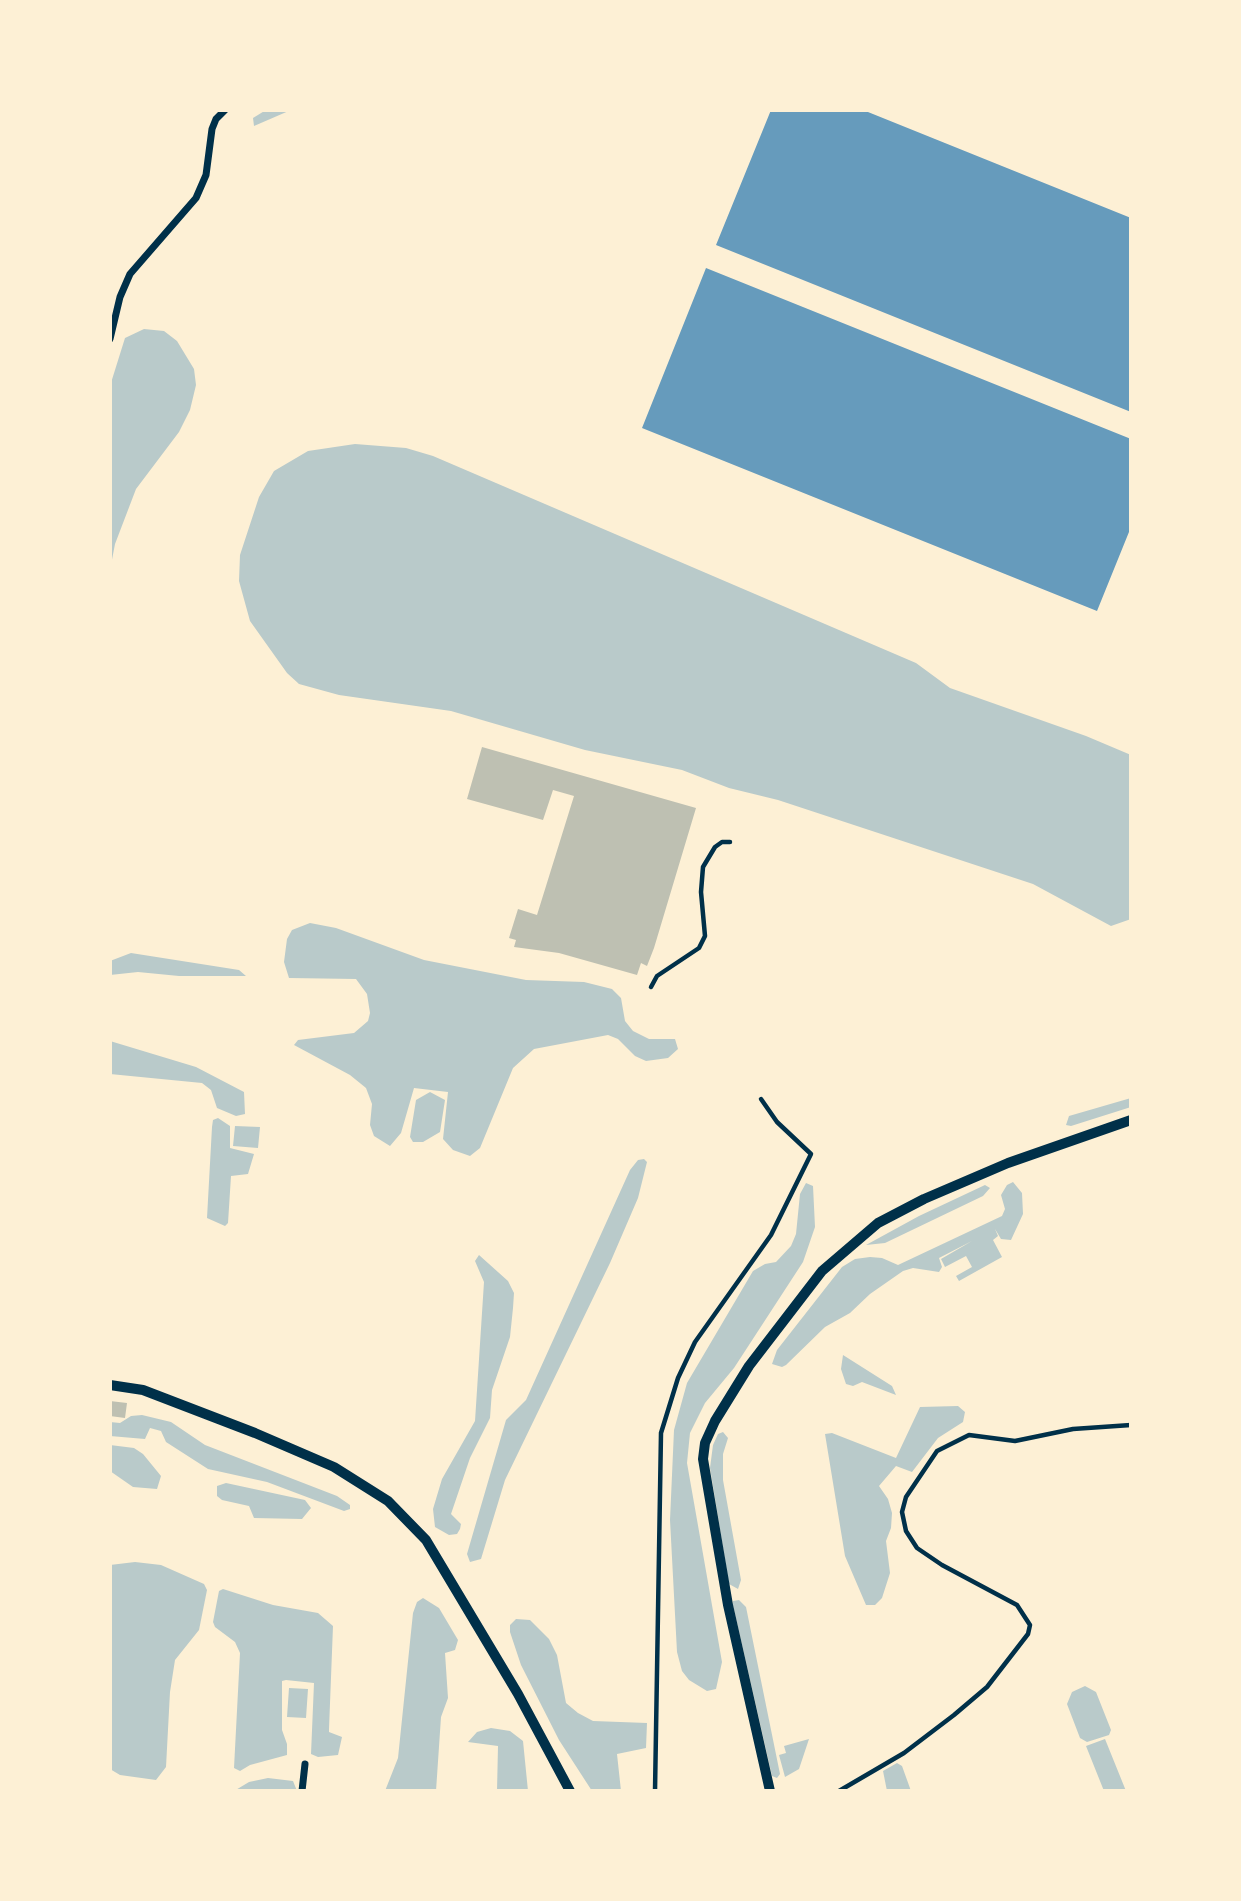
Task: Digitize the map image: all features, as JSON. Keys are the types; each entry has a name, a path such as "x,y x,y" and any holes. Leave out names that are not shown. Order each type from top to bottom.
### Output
{"street":[{"path":"110,339 120,297 130,274 196,198 206,175 212,129 216,119 225,110"},
{"path":"770,1791 728,1605 703,1459 705,1443 715,1421 750,1366 822,1271 878,1223 924,1199 1008,1163 1131,1120"},
{"path":"110,1385 143,1390 255,1433 334,1467 388,1501 426,1540 518,1694 570,1791"},
{"path":"302,1791 305,1764"}],"lane":[{"path":"651,987 657,976 699,948 705,936 701,892 704,867 715,847 722,842 730,842"},
{"path":"655,1791 661,1433 678,1378 695,1342 771,1235 811,1154 778,1122 761,1099"},
{"path":"839,1791 904,1753 988,1687 1028,1634 1030,1625 1017,1605 942,1565 918,1548 906,1531 902,1512 906,1497 936,1451 969,1435 1015,1441 1073,1429 1131,1425"}],"shaded area":[{"path":"266,110 291,110 254,126 253,118"},
{"path":"144,329 164,331 177,341 194,369 196,385 190,410 179,432 136,489 115,544 110,570 110,386 125,338"},
{"path":"355,444 406,448 433,456 916,663 950,688 1086,736 1131,755 1131,919 1111,926 1033,884 778,800 729,788 682,770 585,750 451,711 339,695 299,684 287,673 250,621 239,581 240,555 259,497 274,471 308,451"},
{"path":"310,923 336,928 424,960 526,980 584,982 612,989 621,998 625,1021 633,1031 649,1039 675,1039 678,1049 668,1058 646,1061 635,1056 618,1039 608,1035 534,1049 513,1068 480,1148 470,1156 453,1150 443,1139 448,1092 414,1088 401,1133 390,1146 374,1136 370,1125 372,1104 366,1088 350,1075 294,1045 298,1040 354,1033 368,1021 370,1013 367,994 356,979 289,978 284,962 287,939 292,930"},
{"path":"131,953 239,970 246,976 179,976 138,972 110,975 110,961"},
{"path":"110,1041 196,1067 244,1092 245,1114 236,1116 217,1108 211,1090 202,1083 110,1074"},
{"path":"430,1092 445,1100 440,1132 423,1142 413,1142 410,1137 416,1100"},
{"path":"1131,1098 1131,1107 1071,1126 1066,1125 1069,1116"},
{"path":"218,1118 230,1126 230,1148 254,1154 248,1174 231,1176 228,1223 225,1226 207,1218 212,1127 213,1120"},
{"path":"235,1126 260,1127 258,1148 233,1146"},
{"path":"644,1159 647,1162 638,1198 610,1263 505,1480 481,1559 470,1562 467,1554 506,1420 526,1400 630,1170 638,1160"},
{"path":"1013,1182 1022,1193 1023,1214 1011,1240 1001,1239 995,1229 998,1236 993,1240 1002,1257 959,1281 956,1276 972,1267 966,1256 945,1267 941,1259 972,1241 939,1258 942,1267 939,1272 913,1268 903,1271 870,1294 850,1313 825,1327 786,1365 782,1367 772,1364 777,1350 842,1267 855,1259 870,1257 882,1258 898,1265 1002,1216 1005,1209 1001,1195 1007,1185"},
{"path":"806,1183 813,1186 815,1227 803,1262 734,1368 705,1403 690,1433 687,1463 722,1662 716,1689 707,1691 689,1680 682,1671 677,1652 670,1520 674,1430 687,1383 753,1271 765,1264 776,1262 791,1246 796,1234 800,1194"},
{"path":"985,1185 990,1188 983,1196 885,1243 866,1245 919,1216"},
{"path":"479,1255 508,1281 514,1293 510,1337 492,1390 490,1418 470,1458 451,1514 461,1524 460,1529 457,1534 449,1535 435,1527 433,1509 442,1479 475,1421 484,1282 475,1261"},
{"path":"843,1355 892,1386 896,1395 862,1382 853,1386 846,1384 841,1369"},
{"path":"958,1406 965,1412 963,1422 938,1438 912,1472 896,1466 879,1486 888,1499 892,1513 891,1528 886,1541 890,1573 882,1598 875,1605 866,1605 845,1556 825,1434 832,1433 896,1458 920,1407"},
{"path":"142,1415 171,1422 205,1445 337,1496 350,1505 350,1509 344,1511 267,1482 208,1469 166,1442 161,1431 150,1428 145,1439 110,1436 110,1422 120,1423 131,1416"},
{"path":"723,1432 728,1438 723,1454 723,1480 741,1580 738,1589 729,1584 710,1468 713,1445 718,1434"},
{"path":"110,1445 134,1448 143,1454 161,1476 157,1489 133,1487 110,1471"},
{"path":"226,1483 305,1500 311,1508 302,1519 254,1518 249,1506 222,1500 217,1496 217,1486"},
{"path":"135,1562 161,1565 204,1584 207,1590 199,1630 175,1660 170,1692 166,1767 156,1780 120,1775 110,1769 110,1565"},
{"path":"223,1589 273,1605 318,1613 333,1626 329,1732 342,1737 338,1755 318,1757 311,1754 314,1683 286,1680 282,1681 282,1730 287,1744 287,1755 250,1765 240,1771 234,1768 240,1653 235,1642 215,1627 213,1622 219,1591"},
{"path":"423,1598 439,1608 458,1640 455,1650 445,1653 448,1698 441,1717 436,1791 385,1791 398,1758 413,1613 417,1602"},
{"path":"739,1600 746,1607 780,1774 777,1778 772,1776 733,1605 733,1601"},
{"path":"516,1619 530,1620 549,1639 557,1655 566,1703 578,1713 593,1721 647,1723 646,1748 617,1754 621,1791 592,1791 559,1740 521,1665 510,1632 510,1625"},
{"path":"1085,1686 1096,1692 1111,1730 1109,1735 1087,1742 1080,1738 1067,1704 1072,1692"},
{"path":"289,1688 308,1689 306,1718 287,1717"},
{"path":"491,1728 510,1731 523,1741 528,1791 497,1791 498,1746 468,1742 477,1732"},
{"path":"809,1739 799,1769 785,1777 779,1755 786,1753 784,1746"},
{"path":"1105,1739 1126,1791 1104,1791 1086,1746"},
{"path":"897,1763 902,1766 911,1791 887,1791 883,1771"},
{"path":"268,1778 293,1781 297,1791 234,1791 249,1782"}],"water":[{"path":"771,110 863,110 1131,218 1131,412 716,245"},
{"path":"706,268 1131,439 1131,527 1097,611 642,428"}],"building":[{"path":"482,747 696,808 654,948 647,966 641,963 637,975 559,953 514,947 516,940 509,938 518,909 537,915 574,796 553,790 543,820 467,799"},
{"path":"110,1401 127,1403 125,1418 110,1416"}]}
